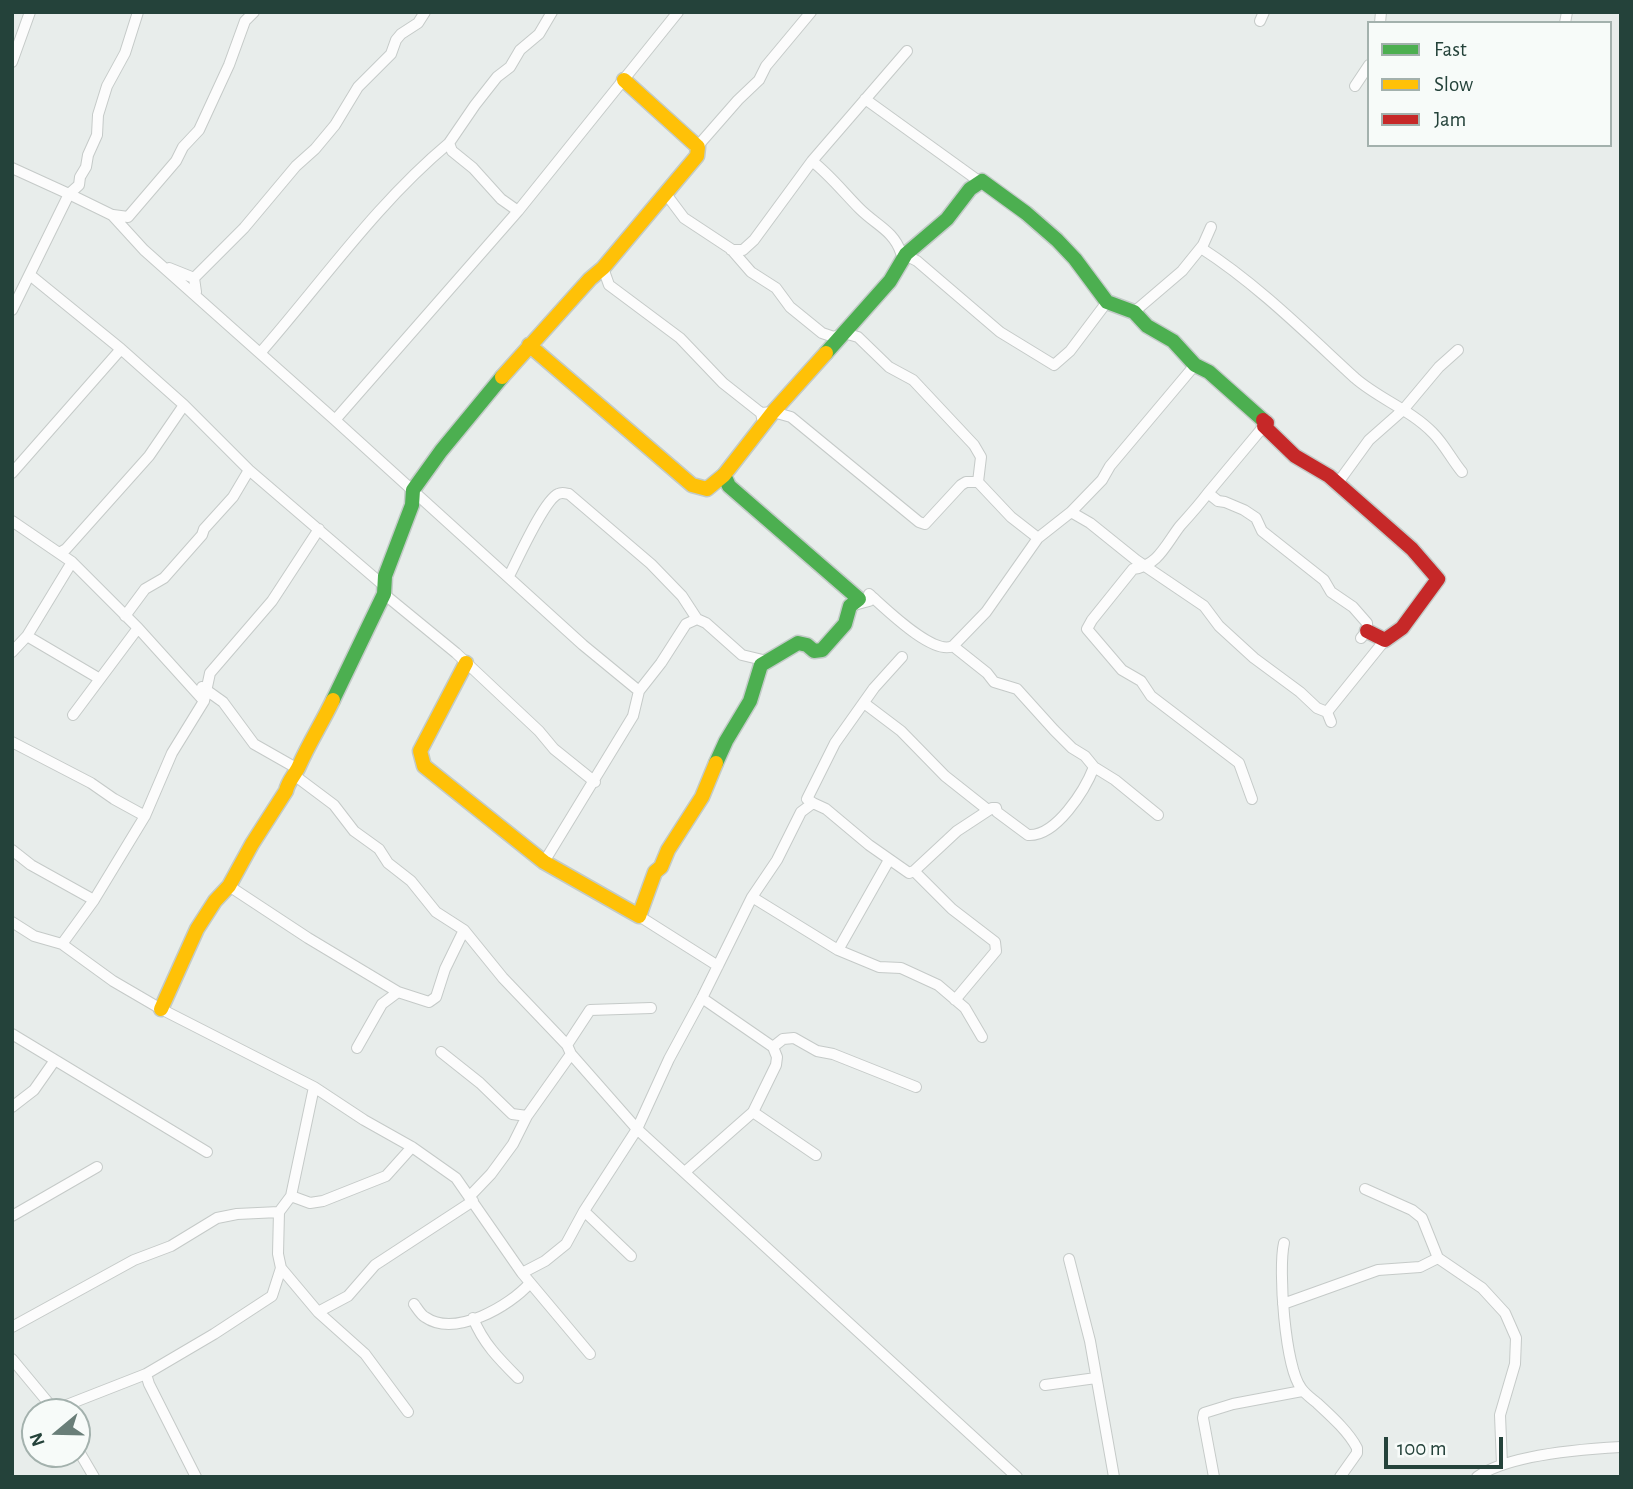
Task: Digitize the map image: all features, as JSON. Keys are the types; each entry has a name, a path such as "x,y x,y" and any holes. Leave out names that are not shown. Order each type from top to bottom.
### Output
{"street":[{"path":"12,62 30,12"},
{"path":"12,310 17,288 30,275 69,194 79,185 97,135 107,86 125,53 138,12"},
{"path":"12,168 113,215 128,217 199,130 229,65 245,21 254,12"},
{"path":"190,290 195,292 194,278 244,228 296,166 315,149 335,125 358,87 391,54 401,34 418,23 425,12"},
{"path":"261,352 414,172 449,143 497,77 510,67 520,50 540,34 552,12"},
{"path":"335,420 518,211 678,12"},
{"path":"161,1009 197,929 215,901 229,886 296,772 305,749 331,704 384,589 412,505 413,490 441,451 529,345 603,268 666,194 696,156 696,148 759,80 766,66 811,12"},
{"path":"730,250 743,250 754,240 812,162 907,51"},
{"path":"1355,86 1367,68"},
{"path":"622,82 696,148"},
{"path":"865,99 1026,213 1075,259 1107,302 1135,312 1147,326 1177,344 1195,366 1205,368 1267,423 1160,555 1146,566 1133,569 1091,620 1087,629 1122,670 1140,681 1151,696 1239,763 1252,799"},
{"path":"449,143 452,151 473,168 501,199 518,211"},
{"path":"812,162 828,174 862,211 889,231 905,255 941,280 1000,332 1054,365 1070,351 1107,302"},
{"path":"529,345 692,485 707,489 724,475 766,417 890,281 905,255 947,219 970,189 982,180"},
{"path":"666,194 684,218 719,239 758,277 776,288 790,307 822,332 834,337 844,333 858,337 889,367 913,380 974,444 981,457 978,482"},
{"path":"113,215 144,250 261,352 583,646 639,691"},
{"path":"1135,312 1182,271 1201,248 1211,228"},
{"path":"1201,248 1268,298 1290,321 1317,341 1360,381 1433,433 1461,472"},
{"path":"164,266 194,278"},
{"path":"603,268 609,285 680,338 723,383 766,417 791,417 910,515 925,524 961,485 978,482 1011,517 1038,538"},
{"path":"30,275 121,349 184,405 249,470 319,529 539,731 554,749 595,782"},
{"path":"12,473 121,349"},
{"path":"1337,484 1369,440 1403,410 1439,366 1458,351"},
{"path":"850,606 869,601 869,594 922,638 942,648 953,646 986,612 1038,538 1071,512 1102,480 1110,466 1195,366"},
{"path":"59,553 66,549 149,456 184,405"},
{"path":"1071,512 1204,606 1219,626 1254,658 1329,717 1385,640 1402,628 1438,579 1412,549 1323,472 1295,456 1264,426"},
{"path":"125,616 145,589 164,578 202,535 204,528 233,497 249,470"},
{"path":"639,916 655,872 661,867 668,850 702,797 726,741 750,701 761,665 798,643 807,645 814,651 822,650 845,624 850,606 859,598 752,508 729,486 724,475"},
{"path":"1208,493 1218,501 1244,510 1256,518 1262,531 1324,580 1331,592 1353,607 1367,624 1364,635 1385,640"},
{"path":"509,576 533,528 555,495 569,494 651,564 682,596 697,619 706,623 742,655 767,661"},
{"path":"12,521 72,562 138,628 204,701"},
{"path":"62,944 94,900 145,816 172,753 204,701 210,673 272,601 319,529"},
{"path":"12,652 26,636 72,562"},
{"path":"544,862 633,716 639,691 686,624 697,619"},
{"path":"73,715 138,628"},
{"path":"26,636 100,679"},
{"path":"953,646 994,682 1017,689 1072,748 1158,815"},
{"path":"902,657 874,688 835,743 807,799 826,809 909,873 914,872 957,831 989,810 996,808 997,812 1032,836 1050,827 1075,801 1087,784 1094,767"},
{"path":"466,663 420,751 424,766 544,862 639,916 718,966"},
{"path":"186,679 223,702 254,744 296,772 334,805 354,831 379,849 388,863 411,881 436,912 464,930 637,1129 686,1171 1017,1477"},
{"path":"864,703 901,731 944,776 989,810"},
{"path":"12,742 91,783 145,816"},
{"path":"522,1273 545,1261 566,1244 637,1129 669,1059 752,897 777,860 801,812 813,803"},
{"path":"12,849 31,865 94,900"},
{"path":"838,950 889,860"},
{"path":"914,872 938,896 996,944 996,951 955,1000"},
{"path":"229,886 398,992 429,1002 436,997 445,969 464,930"},
{"path":"752,897 838,950 879,967 901,968 938,985 965,1008 982,1037"},
{"path":"12,922 34,936 62,944 113,981 161,1009 314,1087 412,1147 456,1178 522,1273 590,1354"},
{"path":"357,1048 382,1004 398,992"},
{"path":"686,1171 753,1112 776,1065 777,1057 773,1047 702,998"},
{"path":"317,1312 348,1296 375,1265 471,1199 521,1131 527,1116 590,1010 651,1008"},
{"path":"12,1034 206,1152"},
{"path":"773,1047 783,1040 794,1038 817,1051 833,1054 916,1087"},
{"path":"441,1052 480,1083 512,1114 527,1116"},
{"path":"12,1107 34,1090 55,1060"},
{"path":"314,1087 291,1196 279,1212 278,1254 281,1268 317,1312 365,1354 408,1412"},
{"path":"753,1112 816,1155"},
{"path":"291,1196 310,1203 323,1201 386,1177 412,1147"},
{"path":"12,1216 97,1167"},
{"path":"1365,1189 1412,1210 1422,1218 1438,1258 1482,1288 1505,1313 1516,1338 1515,1364 1500,1415 1502,1465"},
{"path":"584,1211 631,1256"},
{"path":"12,1327 134,1260 171,1246 217,1218 279,1212"},
{"path":"1284,1243 1283,1304 1294,1378 1302,1391 1333,1419 1357,1448 1357,1453 1340,1477"},
{"path":"1283,1304 1378,1270 1420,1267 1438,1258"},
{"path":"1069,1259 1090,1341 1114,1477"},
{"path":"87,1398 146,1374 272,1296 281,1268"},
{"path":"414,1304 425,1318 447,1324 489,1314 521,1293 530,1283"},
{"path":"474,1318 479,1333 490,1349 517,1378"},
{"path":"12,1359 44,1398"},
{"path":"146,1374 196,1477"},
{"path":"1045,1385 1096,1378"},
{"path":"1214,1477 1204,1413 1233,1404 1302,1391"},
{"path":"1477,1477 1502,1465 1545,1456 1621,1447"}],"traffic: fast":[{"path":"826,353 890,281 906,254 947,219 970,189 982,181 1057,240 1107,302 1134,312 1147,326 1173,341 1195,365 1209,372 1263,420"},
{"path":"333,700 384,594 385,576 412,505 413,490 441,451 502,377"},
{"path":"716,763 750,701 761,665 798,643 807,645 814,651 822,650 845,624 850,606 859,599 729,486 724,475"}],"traffic: slow":[{"path":"502,377 603,268 697,156 698,147 624,80"},
{"path":"529,345 692,485 707,489 724,475 773,412 826,353"},
{"path":"466,663 420,751 424,766 544,862 639,916 655,872 661,867 668,850 702,797 716,763"},
{"path":"161,1009 197,929 215,901 229,886 286,791 333,700"}],"traffic: jam":[{"path":"1263,420 1267,423 1264,426 1295,456 1329,476 1412,549 1438,579 1402,628 1385,640 1367,631"}]}
